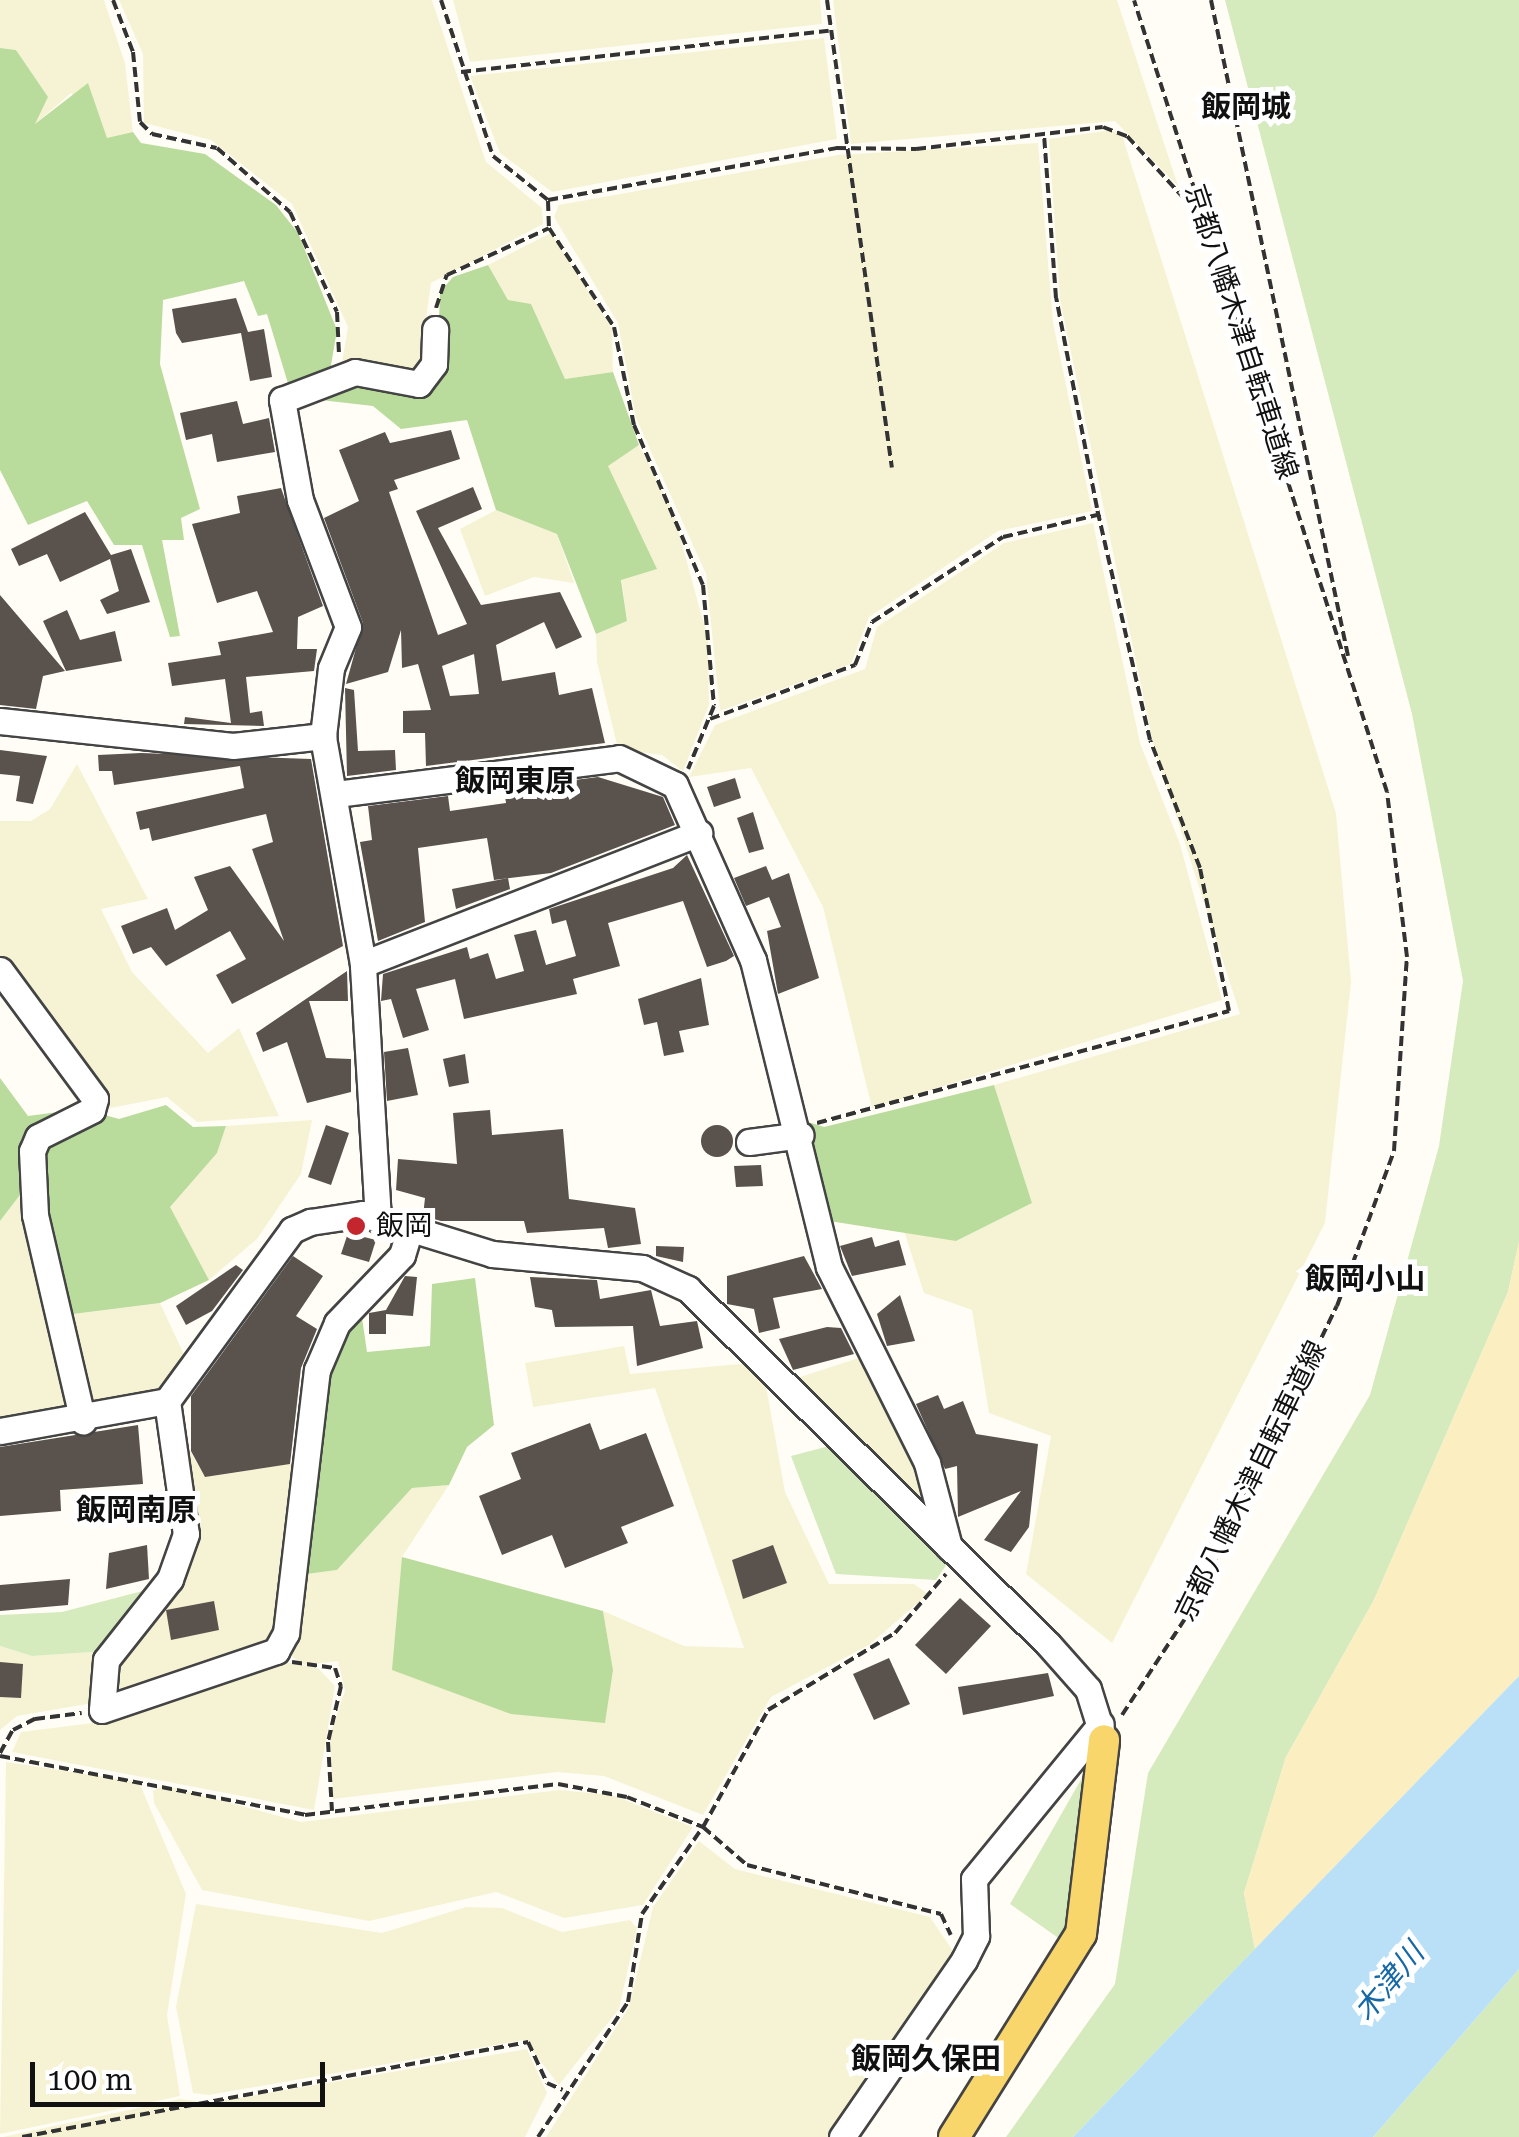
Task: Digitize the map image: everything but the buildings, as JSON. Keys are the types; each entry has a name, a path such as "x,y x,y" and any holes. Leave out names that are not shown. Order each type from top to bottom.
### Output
{"main road":[{"path":"954,2137 1081,1934 1102,1732"}],"street":[{"path":"378,1219 363,964 323,736 331,668 348,627 300,500 282,400 335,376 370,371 418,384 434,364 436,329"},
{"path":"0,721 233,746 323,736"},
{"path":"336,794 619,758 668,777 700,834 753,960 795,1103 829,1267 927,1463 953,1552"},
{"path":"363,964 700,834"},
{"path":"0,970 96,1100 92,1110 38,1137 32,1151 35,1216 83,1421"},
{"path":"749,1142 801,1135"},
{"path":"0,1431 83,1421 168,1401 292,1230 363,1214 408,1234 642,1268 688,1288 1078,1678 1102,1732 974,1879 976,1936 964,1960 842,2137"},
{"path":"168,1401 186,1534 170,1580 106,1660 102,1710 276,1651 286,1633 317,1370 337,1323 402,1255 408,1234"}],"path":[{"path":"113,0 133,52 140,122 152,134 217,148 290,212 338,312 335,376"},
{"path":"441,0 461,72 493,156 548,200 844,148 1120,130 1206,223"},
{"path":"827,0 844,148 892,468"},
{"name":"京都八幡木津自転車道線","path":"1102,1732 1192,1608 1337,1306 1394,1151 1407,957 1387,792 1134,0"},
{"name":"京都八幡木津自転車道線","path":"1210,0 1349,664"},
{"path":"461,72 831,31"},
{"path":"795,1103 829,1124 1229,1011 1200,868 1150,740 1056,298 1044,135"},
{"path":"548,200 549,228 614,326 634,424 703,585 710,718 685,776 674,768"},
{"path":"436,329 436,291 447,275 549,228"},
{"path":"710,718 855,665 872,622 1003,537 1102,514"},
{"path":"538,2137 563,2090 628,2002 642,1914 703,1827 775,1703 895,1633 953,1552"},
{"path":"276,1651 304,1668 334,1668 341,1686 328,1742 332,1812"},
{"path":"102,1710 34,1718 13,1730 0,1754 305,1815 558,1784 626,1797 703,1827 747,1865 940,1914 964,1960"},
{"path":"22,2137 528,2042 546,2083 563,2090"}],"shaded area":[{"path":"0,0 104,0 125,63 133,132 107,139 71,93 33,126 17,50 0,48"},
{"path":"119,0 432,0 486,162 542,208 543,224 431,283 418,376 392,366 341,368 348,327 292,204 211,140 144,123 143,54"},
{"path":"453,0 820,0 822,24 470,62"},
{"path":"833,0 1117,0 1178,186 1115,121 851,144"},
{"path":"824,38 837,139 552,192 500,153 470,76"},
{"path":"1112,130 1122,135 1336,813 1351,982 1325,1223 1112,1643 1026,1574 1051,1436 989,1413 972,1310 924,1293 903,1228 956,1241 1032,1203 994,1085 1240,1014 1154,747 1060,300 1049,139"},
{"path":"1038,143 1053,322 1092,511 998,531 869,617 851,664 720,711 706,574 636,418 618,323 554,217 559,205 838,155"},
{"path":"551,233 612,329 613,372 565,379 531,305 508,300 488,265"},
{"path":"639,445 673,511 708,639 709,705 683,771 662,755 618,749 597,662 596,634 627,621 607,466"},
{"path":"496,510 557,534 574,583 534,577 485,596 460,529"},
{"path":"1093,523 1140,743 1180,844 1222,1000 872,1108 823,907 751,768 689,777 715,725 865,669 877,627 1004,543"},
{"path":"77,764 148,899 101,909 132,972 208,1053 239,1028 279,1116 197,1122 167,1097 110,1108 0,959 0,821 31,821 50,809"},
{"path":"312,1120 301,1174 257,1239 209,1280 169,1207 217,1153 226,1126"},
{"path":"23,1191 70,1402 65,1414 0,1418 0,1221"},
{"path":"160,1303 188,1363 150,1397 94,1408 65,1315"},
{"path":"624,1346 630,1374 751,1363 764,1375 785,1492 829,1584 914,1584 928,1594 869,1645 771,1697 703,1815 604,1776 557,1772 333,1799 330,1734 345,1691 338,1661 305,1665 285,1652 299,1575 337,1570 412,1488 449,1485 402,1557 613,1670 603,1611 684,1646 744,1648 655,1388 533,1407 525,1363"},
{"path":"868,1355 943,1531 794,1379"},
{"path":"178,1429 205,1477 296,1463 276,1631 271,1642 107,1700 112,1659 174,1581"},
{"path":"0,1646 32,1656 107,1651 93,1703 17,1716 0,1730"},
{"path":"279,1661 318,1668 335,1686 314,1810 12,1752 21,1732 109,1721"},
{"path":"6,1762 139,1782 186,1894 167,2015 180,2096 0,2134"},
{"path":"164,1785 301,1822 559,1790 612,1795 693,1827 643,1905 564,1918 496,1892 369,1921 202,1890 154,1803 153,1791"},
{"path":"699,1841 735,1869 930,1917 955,1954 828,2137 546,2137 629,2007 653,1907"},
{"path":"196,1904 382,1933 466,1907 502,1908 562,1932 630,1920 637,1928 619,2009 559,2085 524,2040 209,2095 193,2093 176,2007"},
{"path":"527,2049 547,2093 525,2137 3,2137 180,2099 209,2103"}],"green space":[{"path":"1225,0 1519,0 1519,1242 1508,1292 1374,1600 1286,1757 1244,1893 1255,1949 1073,2137 1006,2137 1115,1984 1148,1773 1370,1395 1439,1146 1463,981 1412,714"},
{"path":"0,48 16,50 48,97 35,124 88,83 107,138 133,132 141,143 205,154 276,205 298,233 337,330 330,371 290,390 267,314 258,316 244,281 163,300 160,364 200,509 181,518 184,540 162,540 180,636 170,637 142,545 114,545 87,501 28,525 0,470"},
{"path":"488,265 508,300 531,304 565,379 613,372 639,445 608,466 657,569 621,580 627,621 596,634 557,534 496,510 467,420 401,429 373,406 303,398 336,381 437,371 440,292 453,277"},
{"path":"0,1078 28,1116 66,1111 21,1139 23,1191 0,1221"},
{"path":"994,1085 1032,1203 956,1241 823,1220 805,1121 824,1127"},
{"path":"166,1105 193,1127 226,1126 217,1153 170,1207 209,1280 160,1303 65,1315 43,1224 43,1143 101,1114 119,1119"},
{"path":"475,1278 494,1425 467,1447 449,1485 412,1488 337,1570 299,1575 332,1350 361,1311 367,1352 430,1346 432,1284"},
{"path":"833,1445 949,1561 936,1580 836,1574 791,1456"},
{"path":"402,1557 603,1611 613,1670 605,1723 511,1714 392,1670"},
{"path":"154,1588 107,1651 32,1656 0,1646 0,1615 62,1612"},
{"path":"1095,1755 1067,1944 1010,1904"},
{"path":"1519,1969 1519,2137 1373,2137"}],"sand":[{"path":"1519,1242 1519,1676 1255,1949 1244,1893 1286,1757 1374,1600 1508,1292"}],"water":[{"name":"木津川","path":"1519,1676 1519,1969 1373,2137 1073,2137"}],"place":[{"name":"飯岡","path":"356,1226"}],"district":[{"name":"飯岡城","path":"1246,107"},
{"name":"飯岡東原","path":"515,781"},
{"name":"飯岡小山","path":"1365,1279"},
{"name":"飯岡南原","path":"136,1510"},
{"name":"飯岡久保田","path":"926,2059"}]}
